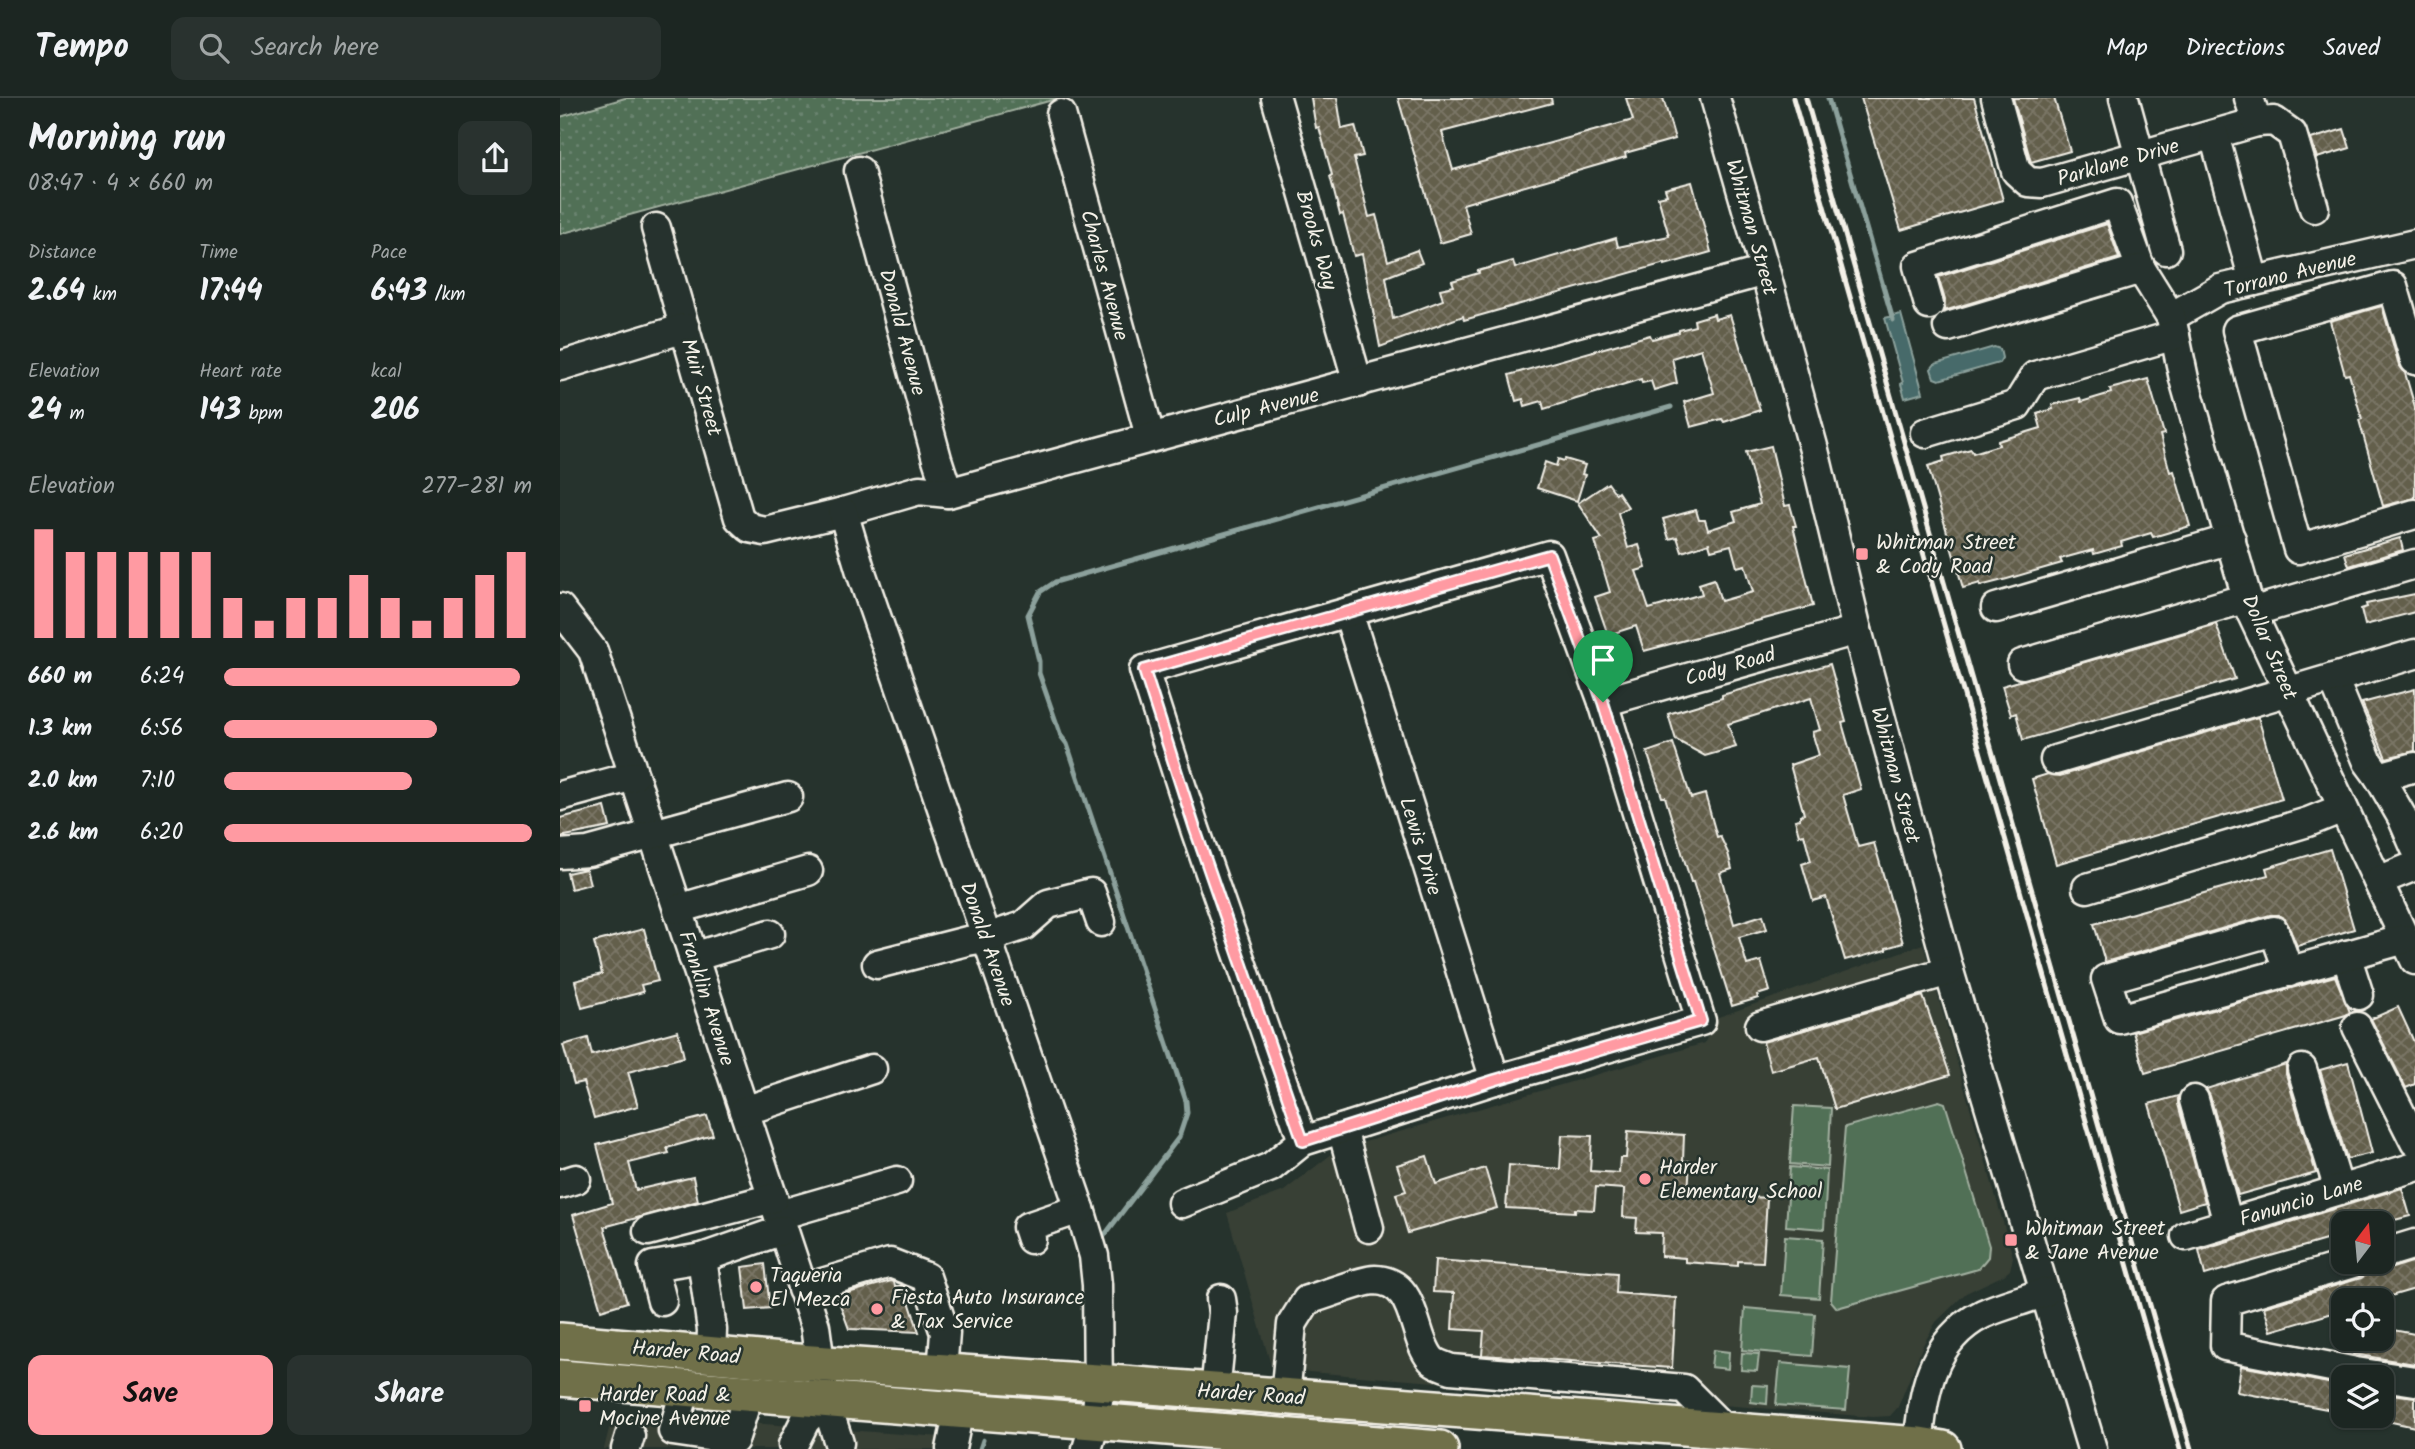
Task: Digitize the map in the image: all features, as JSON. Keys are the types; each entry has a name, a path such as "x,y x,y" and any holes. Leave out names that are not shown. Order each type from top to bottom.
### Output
{"main road":[{"name":"Harder Road","path":"560,1341 1927,1448"},
{"name":"Harder Road","path":"560,1378 959,1410 1092,1434 1440,1449"}],"street":[{"name":"Brooks Way","path":"1276,98 1358,383"},
{"name":"Whitman Street","path":"1715,98 1814,450 1857,630 1949,971 2088,1436"},
{"name":"Parklane Drive","path":"1996,98 2016,171 2028,182 2042,183 2214,135 2253,110"},
{"path":"2124,98 2166,250"},
{"path":"2253,110 2274,121 2303,130 2314,208"},
{"name":"Charles Avenue","path":"1061,114 1150,436"},
{"path":"2214,135 2253,281"},
{"name":"Donald Avenue","path":"859,171 948,493"},
{"path":"1929,305 1918,266 2117,203 2141,269 2173,326"},
{"name":"Muir Street","path":"656,228 739,518 750,528 765,531"},
{"name":"Torrano Avenue","path":"1925,433 2017,405 2035,376 2173,326 2220,289 2415,244"},
{"path":"1948,327 2141,269"},
{"name":"Culp Avenue","path":"765,531 919,490 948,493 1765,271"},
{"path":"2415,360 2393,286 2237,330 2298,549 2415,514"},
{"name":"Dollar Street","path":"2173,326 2184,379 2249,605 2410,949"},
{"path":"560,366 685,328"},
{"name":"Donald Avenue","path":"843,512 865,586 1094,1256 1097,1285 1097,1382 1092,1434"},
{"path":"1996,608 2231,539"},
{"path":"1182,1203 1271,1167 1303,1141 1495,1080 1701,1021 1603,702 1549,555 1144,670 1195,829 1303,1141"},
{"path":"2022,664 2415,564"},
{"name":"Franklin Avenue","path":"560,608 593,651 815,1326 825,1400 839,1443"},
{"name":"Lewis Drive","path":"1348,612 1495,1080"},
{"name":"Cody Road","path":"1603,702 1857,630"},
{"path":"2055,760 2415,654"},
{"path":"2333,678 2368,762 2402,817 2415,847"},
{"path":"2379,776 2415,766"},
{"path":"560,796 634,776"},
{"path":"560,853 588,852 788,797"},
{"path":"2087,888 2308,822 2343,807"},
{"path":"2378,881 2415,866"},
{"path":"678,909 808,871"},
{"path":"877,964 986,938 1023,926 1048,904 1088,884 1101,922"},
{"path":"2290,972 2274,931 2106,979 2119,1019 2290,972 2346,956 2410,949"},
{"path":"693,957 771,934"},
{"path":"2346,956 2359,995"},
{"path":"1760,1026 1949,971"},
{"path":"2357,1027 2412,1126"},
{"path":"744,1111 872,1069"},
{"path":"2302,1069 2339,1190"},
{"path":"2194,1100 2228,1223"},
{"path":"1342,1129 1369,1228"},
{"name":"Fanuncio Lane","path":"2186,1236 2415,1167"},
{"path":"649,1231 778,1214 897,1181"},
{"path":"1031,1239 1027,1227 1080,1209"},
{"path":"662,1301 653,1266 702,1258 778,1214"},
{"path":"2394,1250 2415,1244"},
{"path":"702,1258 712,1330 711,1354"},
{"path":"802,1289 890,1263 926,1277 945,1333 942,1371"},
{"path":"2331,1270 2226,1301 2225,1346 2415,1381"},
{"path":"1285,1397 1292,1324 1307,1300 1374,1280 1393,1284 1408,1300 1424,1347 1432,1361 1451,1369 1684,1389 1726,1431"},
{"path":"1927,1448 1928,1382 1933,1365 1945,1345 1957,1332 1983,1314 2045,1293"},
{"path":"1215,1392 1223,1313 1220,1299"},
{"path":"686,1388 673,1431 734,1440 749,1392"},
{"path":"793,1445 804,1421 825,1400"},
{"path":"951,1449 959,1410"}],"shaded area":[{"name":"Harder Elementary School","path":"1923,944 2013,1257 2010,1270 1966,1293 1936,1322 1923,1345 1898,1407 1890,1416 1873,1417 1272,1369 1227,1213 1284,1191 1337,1150 1705,1043 1713,1019"},
{"path":"613,1413 969,1439 966,1449 604,1449"}],"green space":[{"path":"625,98 1060,98 560,234 560,117"},
{"path":"1939,1101 1945,1103 1989,1246 1988,1257 1978,1269 1837,1308 1831,1301 1845,1127"},
{"path":"1794,1106 1831,1108 1828,1167 1790,1164"},
{"path":"1790,1167 1827,1170 1824,1229 1786,1226"},
{"path":"1785,1236 1823,1239 1819,1298 1781,1295"},
{"path":"1745,1308 1815,1314 1812,1356 1742,1350"},
{"path":"1713,1350 1729,1352 1728,1369 1711,1367"},
{"path":"1742,1353 1759,1354 1757,1371 1741,1370"},
{"path":"1780,1363 1850,1369 1846,1410 1776,1405"},
{"path":"1752,1385 1768,1386 1767,1404 1751,1402"}],"water":[{"path":"1901,314 1923,393 1905,398 1885,318"},
{"path":"1994,347 2000,349 2002,358 1999,363 1939,380 1934,378 1931,369 1935,364"}],"building":[{"path":"1311,98 1337,98 1342,129 1355,126 1363,156 1354,158 1369,217 1376,215 1388,261 1417,250 1422,263 1386,277 1393,319 1443,300 1440,289 1454,286 1452,281 1479,273 1478,271 1513,261 1515,268 1616,238 1618,247 1669,236 1658,197 1667,195 1665,189 1692,182 1711,252 1464,320 1463,316 1380,347 1362,254 1354,256 1343,214 1340,215 1319,127 1316,128"},
{"path":"1398,98 1551,98 1552,103 1442,132 1453,170 1633,120 1626,98 1663,98 1675,139 1625,153 1626,157 1463,204 1471,234 1440,243"},
{"path":"1861,98 1974,98 2003,200 1901,230"},
{"path":"2013,98 2054,98 2070,151 2031,162"},
{"path":"2344,129 2350,148 2317,158 2311,139"},
{"path":"2107,224 2119,258 1944,311 1945,300 1938,277"},
{"path":"2382,306 2399,365 2405,373 2415,407 2415,498 2383,506 2359,420 2362,419 2349,374 2345,375 2330,321"},
{"path":"1714,314 1715,319 1730,315 1760,410 1724,422 1722,419 1691,427 1684,402 1714,393 1701,349 1672,358 1677,383 1654,390 1651,381 1642,383 1641,379 1544,409 1542,401 1525,406 1523,399 1516,401 1509,375 1650,335 1652,339 1679,332 1695,326 1694,320"},
{"path":"2148,379 2164,434 2160,435 2170,472 2174,471 2190,526 2153,537 2151,533 2121,542 2122,546 2094,554 2093,550 2060,559 2062,563 1980,586 1980,583 1963,588 1928,466 1944,461 1943,457 1971,449 1973,453 1999,445 1998,441 2041,428 2037,414 2053,409 2052,405 2080,398 2081,402 2111,393 2110,389"},
{"path":"1771,446 1785,506 1790,505 1796,526 1793,526 1813,606 1644,651 1636,626 1608,635 1595,597 1610,592 1595,541 1602,539 1578,503 1608,483 1616,494 1618,492 1628,507 1618,513 1628,548 1639,545 1646,568 1636,571 1649,609 1702,594 1699,584 1714,579 1721,601 1753,592 1745,565 1737,567 1731,545 1711,550 1709,543 1682,552 1677,537 1669,539 1663,519 1696,510 1699,520 1705,520 1708,530 1736,521 1733,512 1760,504 1746,452"},
{"path":"1558,459 1585,465 1582,474 1585,475 1577,501 1537,488 1545,462 1556,466"},
{"path":"2400,538 2403,550 2349,566 2345,554"},
{"path":"2415,594 2415,612 2365,625 2361,609 2367,607 2366,604"},
{"path":"2216,624 2235,679 2023,740 2016,713 2011,715 2002,686"},
{"path":"1830,664 1846,722 1842,723 1861,789 1843,795 1858,847 1874,843 1903,943 1845,960 1826,897 1813,901 1802,864 1811,861 1804,834 1799,835 1795,820 1804,814 1790,765 1819,755 1812,732 1820,730 1811,698 1728,724 1736,747 1705,756 1676,740 1668,714 1722,698 1722,695"},
{"path":"2415,689 2415,751 2386,758 2362,703"},
{"path":"2258,717 2282,799 2056,864 2032,779 2048,774 2060,776"},
{"path":"1673,743 1691,798 1705,794 1717,837 1720,836 1728,853 1732,869 1720,873 1734,924 1763,915 1767,929 1739,937 1747,965 1761,961 1770,991 1757,995 1758,998 1732,1006 1665,797 1662,797 1647,752"},
{"path":"605,807 610,827 560,837 560,818"},
{"path":"2330,849 2354,929 2297,946 2285,919 2270,915 2105,962 2094,924 2268,875 2266,868"},
{"path":"586,869 590,884 571,889 567,873"},
{"path":"644,929 658,981 641,985 643,992 582,1008 575,981 602,974 594,942"},
{"path":"2335,976 2350,1012 2346,1015 2145,1073 2133,1032"},
{"path":"1923,996 1950,1075 1835,1109 1819,1057 1771,1071 1763,1042"},
{"path":"2398,1007 2415,1044 2415,1084 2406,1088 2371,1019"},
{"path":"678,1031 684,1057 628,1072 638,1106 594,1118 583,1082 574,1084 563,1045 588,1038 592,1055"},
{"path":"2348,1062 2372,1153 2347,1159 2320,1070"},
{"path":"2286,1064 2286,1074 2316,1173 2238,1195 2206,1089"},
{"path":"2178,1096 2205,1202 2179,1210 2149,1104"},
{"path":"707,1116 713,1135 667,1148 669,1153 629,1163 636,1190 693,1177 698,1201 604,1227 627,1302 601,1310 573,1215 612,1203 597,1145"},
{"path":"1628,1131 1684,1135 1683,1161 1690,1161 1688,1193 1767,1198 1763,1262 1738,1261 1738,1266 1685,1262 1685,1258 1661,1256 1662,1233 1636,1232 1637,1218 1623,1217 1624,1189 1596,1187 1594,1210 1575,1209 1575,1212 1506,1208 1509,1165 1560,1169 1562,1135 1592,1136 1590,1171 1619,1173 1620,1158 1626,1158"},
{"path":"1427,1156 1436,1184 1485,1168 1497,1208 1408,1233 1396,1194 1406,1191 1397,1165"},
{"path":"2402,1188 2410,1216 2394,1220 2394,1211 2331,1211 2331,1238 2205,1275 2199,1250"},
{"path":"1435,1260 1617,1273 1616,1293 1676,1298 1672,1368 1482,1355 1484,1331 1452,1329 1454,1293 1433,1292"},
{"path":"2415,1261 2415,1289 2394,1295 2394,1288 2331,1288 2331,1314 2271,1331 2264,1307 2368,1274 2394,1274 2394,1268"},
{"name":"Taqueria El Mezca","path":"765,1264 770,1308 747,1310 742,1267"},
{"name":"Fiesta Auto Insurance & Tax Service","path":"891,1281 895,1286 904,1286 919,1332 849,1329 837,1296"},
{"path":"2394,1330 2415,1334 2415,1364 2353,1354 2353,1351 2394,1351"},
{"path":"2241,1366 2331,1384 2331,1410 2237,1392"},
{"path":"2394,1394 2415,1397 2415,1427 2394,1423"}],"waterway":[{"path":"1828,98 1893,320"},
{"path":"1104,1236 1179,1137 1187,1113 1186,1101 1067,744 1061,736 1039,673 1039,661 1028,615 1040,592 1055,582 1671,407"},
{"path":"980,1449 983,1440"}],"railway":[{"path":"1793,98 2180,1449"},
{"path":"1806,98 2191,1449"}],"place":[{"name":"Whitman Street & Cody Road","path":"1862,554"},
{"name":"Harder Elementary School","path":"1645,1179"},
{"name":"Whitman Street & Jane Avenue","path":"2011,1240"},
{"name":"Taqueria El Mezca","path":"756,1287"},
{"name":"Fiesta Auto Insurance & Tax Service","path":"877,1309"},
{"name":"Harder Road & Mocine Avenue","path":"585,1406"}],"route":[{"path":"1549,555 1603,702 1701,1021 1495,1080 1303,1141 1195,829 1144,670 1549,555"}]}
